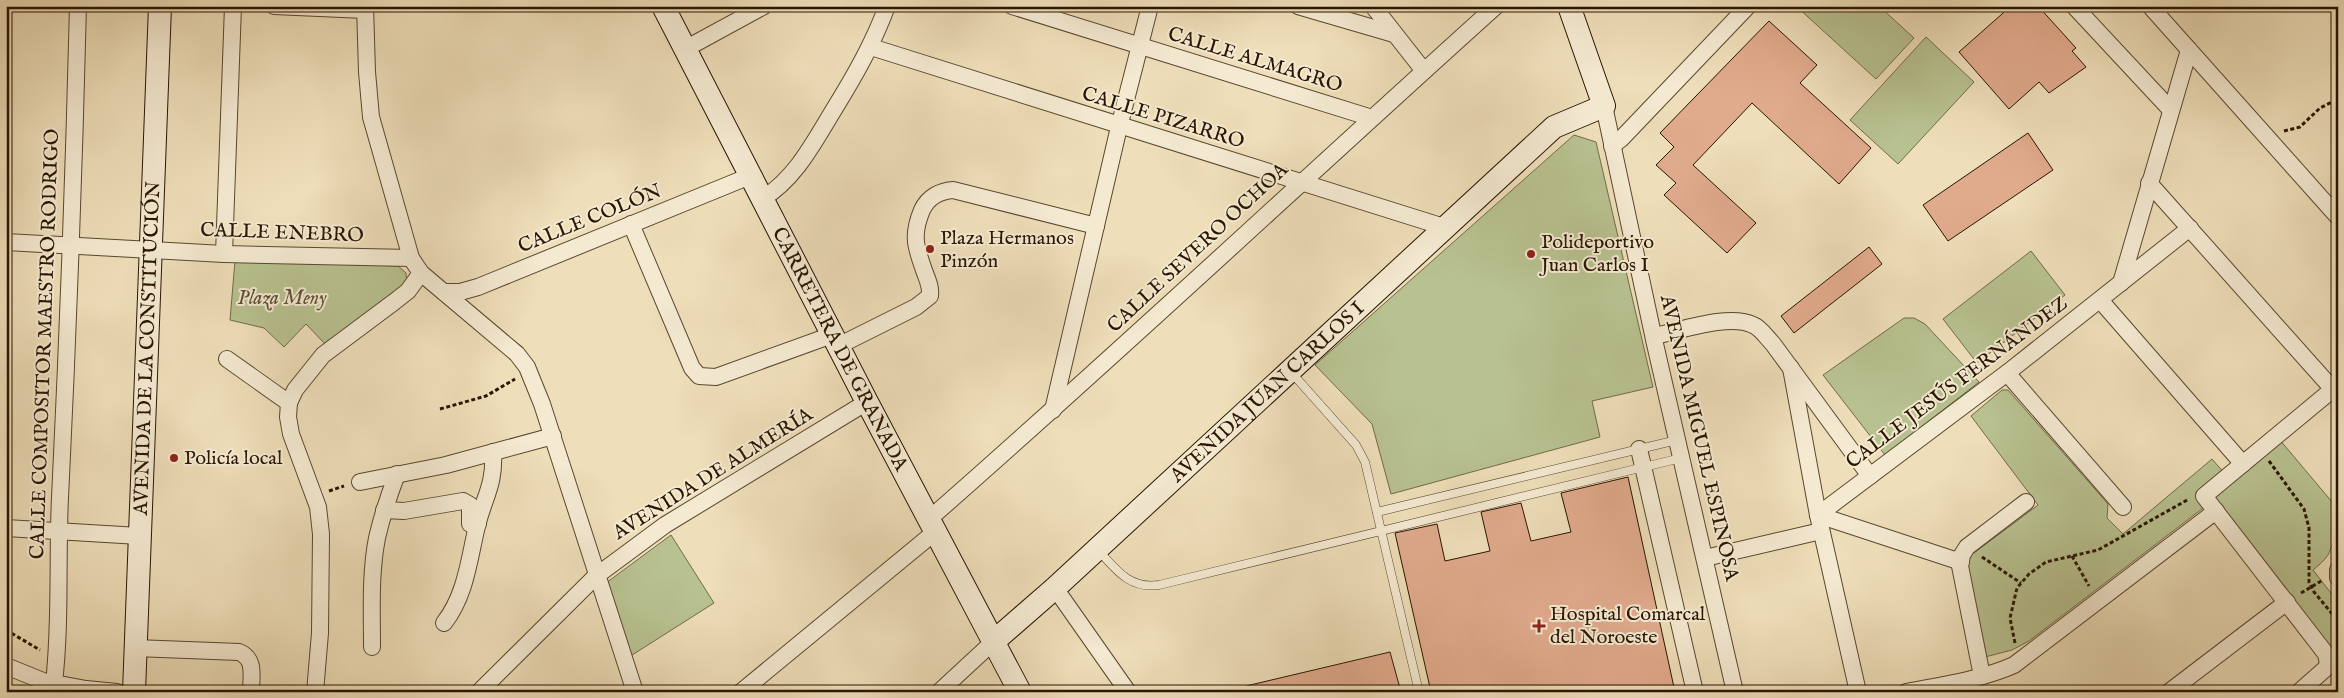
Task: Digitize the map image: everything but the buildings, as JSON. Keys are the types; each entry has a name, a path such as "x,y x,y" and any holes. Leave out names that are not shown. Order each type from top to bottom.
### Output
{"street":[{"name":"CALLE COMPOSITOR MAESTRO RODRIGO","path":"43,685 57,660 59,530 72,244 78,6"},
{"name":"AVENIDA DE LA CONSTITUCIÓN","path":"134,692 160,6"},
{"path":"224,254 233,6"},
{"path":"274,6 365,8 366,72 371,117 411,258 421,273 517,354 529,371 553,436 596,576 635,692"},
{"name":"CARRETERA DE GRANADA","path":"663,6 931,526 1020,692"},
{"path":"685,49 764,6"},
{"path":"762,199 778,189 807,154 871,48 887,6"},
{"name":"CALLE ALMAGRO","path":"1012,6 1372,118"},
{"path":"1053,410 1119,127 1150,6"},
{"path":"1298,6 1394,34"},
{"path":"1373,6 1424,71"},
{"name":"CALLE SEVERO OCHOA","path":"740,692 931,526 1053,410 1496,6"},
{"path":"1568,6 1604,106"},
{"path":"1612,146 1621,139 1748,6"},
{"path":"2074,6 2170,109"},
{"path":"2150,6 2338,216"},
{"name":"CALLE PIZARRO","path":"871,48 1444,227"},
{"path":"2121,283 2188,50"},
{"name":"AVENIDA MIGUEL ESPINOSA","path":"1604,106 1681,458 1735,692"},
{"name":"AVENIDA JUAN CARLOS I","path":"939,692 1055,588 1554,127 1604,106"},
{"name":"CALLE COLÓN","path":"444,292 460,292 478,287 750,176"},
{"path":"2149,183 2336,390 2204,496 2321,645 2328,659 2328,664 2299,692"},
{"path":"631,224 692,368 695,373 703,377 716,377 835,341 916,307 930,296 930,288 916,249 914,236 924,207 937,194 953,190 1096,226"},
{"name":"CALLE JESÚS FERNÁNDEZ","path":"1820,523 1870,476 2007,373 2190,228"},
{"name":"CALLE ENEBRO","path":"6,242 72,244 224,254 411,258"},
{"path":"315,692 320,633 321,534 314,495 291,434 288,417 289,403 295,390 323,354 394,302 408,290 421,273"},
{"path":"2100,300 2243,464"},
{"path":"1654,336 1730,320 1744,321 1756,325 1791,368 1870,476"},
{"path":"227,359 289,403"},
{"path":"1791,368 1820,523 1858,692"},
{"path":"2007,373 2123,506"},
{"name":"AVENIDA DE ALMERÍA","path":"479,692 596,576 665,525 867,402"},
{"path":"360,482 446,465 553,436"},
{"path":"1639,450 1695,692"},
{"path":"444,623 461,595 478,524 492,482 493,452"},
{"path":"372,647 372,583 377,540 384,510 397,474"},
{"path":"384,510 404,511 464,501 470,505 470,524 478,524"},
{"path":"1964,555 2026,502"},
{"path":"1906,692 1997,672 2018,662 2216,511"},
{"path":"1705,558 1820,523 1964,555"},
{"path":"6,528 139,536"},
{"path":"1964,555 1982,676"},
{"path":"1055,588 1128,692"},
{"path":"2169,692 2286,602"},
{"path":"135,648 239,652 250,659 251,692"},
{"path":"6,666 43,685 117,692"}],"lane":[{"path":"1290,370 1356,445 1365,462 1419,692"},
{"path":"1377,512 1677,440"},
{"path":"1097,549 1118,572 1132,583 1147,587 1681,458"}],"path":[{"path":"2335,6 2338,14"},
{"path":"2267,138 2280,131 2300,127 2320,108 2338,99"},
{"path":"440,409 486,396 529,371"},
{"path":"2260,450 2304,509 2309,528 2308,570 2311,586 2338,621"},
{"path":"314,495 360,482"},
{"path":"2018,662 2010,618 2017,588 2029,574 2046,562 2098,550 2119,540 2183,501 2204,496"},
{"path":"1964,555 2021,583"},
{"path":"2072,556 2097,602"},
{"path":"2286,602 2311,586 2337,574"},
{"path":"6,630 57,660"}],"green space":[{"path":"1796,6 1879,6 1914,38 1876,79"},
{"path":"1926,37 1974,82 1898,164 1850,120"},
{"name":"Polideportivo Juan Carlos I","path":"1574,135 1596,142 1653,387 1592,401 1600,437 1391,494 1372,424 1315,365"},
{"path":"2031,251 2065,295 1977,363 1943,319"},
{"name":"Plaza Meny","path":"235,261 398,266 406,273 407,284 326,345 306,324 284,347 264,328 230,320"},
{"path":"1904,318 1914,318 1925,324 1979,382 1885,455 1823,375"},
{"path":"2002,390 2008,390 2108,504 2107,518 2123,534 2212,459 2225,474 2274,433 2338,509 2338,538 2326,557 2313,570 2338,602 2338,657 2215,499 2029,641 2012,650 1985,657 1967,563 1970,556 2038,505 1971,416"},
{"path":"671,535 714,603 629,657 606,583"}],"place":[{"name":"Plaza Hermanos Pinzón","path":"930,249"},
{"name":"Polideportivo Juan Carlos I","path":"1531,254"},
{"name":"Policía local","path":"174,458"},
{"name":"Hospital Comarcal del Noroeste","path":"1539,626"}]}
